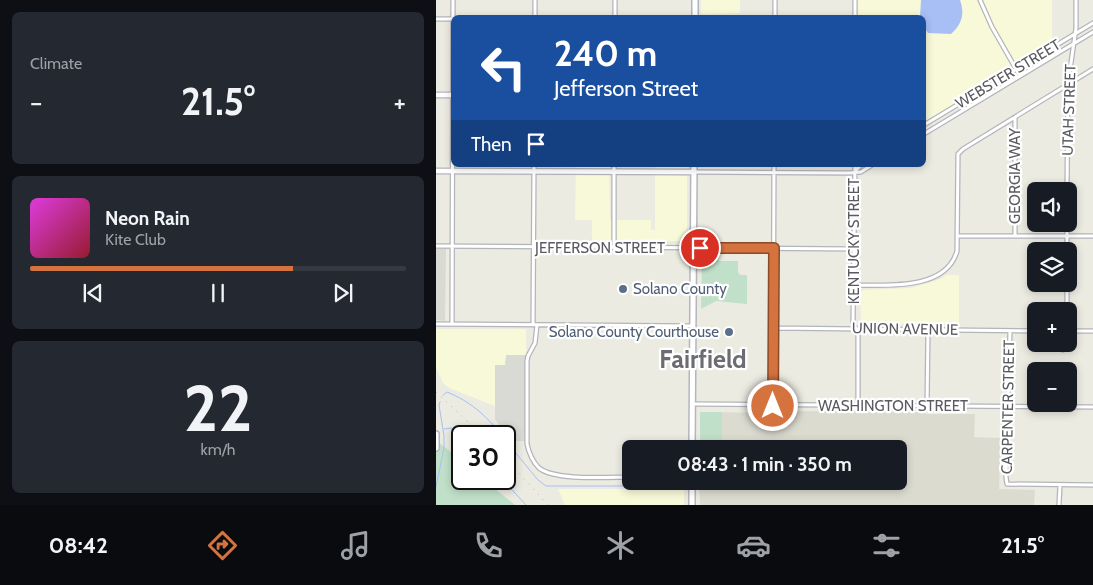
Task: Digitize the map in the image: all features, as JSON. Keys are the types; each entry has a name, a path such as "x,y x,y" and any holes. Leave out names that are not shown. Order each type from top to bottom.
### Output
{"main road":[{"path":"695,0 695,15"},
{"path":"692,440 694,167"},
{"path":"436,434 436,448"},
{"path":"692,490 692,505"}],"street":[{"path":"453,0 453,15"},
{"path":"535,0 535,15"},
{"path":"615,0 615,15"},
{"path":"775,0 775,15"},
{"path":"855,0 855,15"},
{"path":"980,0 992,27 1020,76"},
{"name":"UTAH STREET","path":"1067,182 1068,84 1075,33 1076,0"},
{"path":"436,19 451,19"},
{"name":"WEBSTER STREET","path":"926,124 1093,23"},
{"name":"WEBSTER STREET","path":"926,133 1093,32"},
{"path":"854,285 918,282 940,274 950,266 957,251 958,154 963,149 1093,69"},
{"path":"436,95 451,95"},
{"name":"GEORGIA WAY","path":"1015,117 1015,236"},
{"path":"452,167 452,324"},
{"path":"534,167 535,343 528,356 527,398 527,444 530,455 538,467 556,476 622,477"},
{"path":"614,167 614,248"},
{"path":"773,406 774,167"},
{"name":"KENTUCKY STREET","path":"854,167 853,322 858,335 858,406"},
{"path":"855,172 859,167"},
{"path":"436,171 848,173 862,172 869,167"},
{"path":"1067,232 1067,242"},
{"path":"957,236 1093,236"},
{"name":"JEFFERSON STREET","path":"436,246 854,249"},
{"path":"436,324 694,326"},
{"name":"UNION AVENUE","path":"773,328 1027,331"},
{"path":"927,407 928,330"},
{"name":"CARPENTER STREET","path":"1010,331 1007,484 1060,485"},
{"path":"1077,331 1093,331"},
{"name":"WASHINGTON STREET","path":"693,404 1093,408"},
{"path":"1059,505 1060,485 1093,485"}],"shaded area":[{"path":"701,0 740,0 740,13 701,14"},
{"path":"857,0 1052,0 1052,42 1017,71 926,125 926,15 857,15"},
{"path":"576,167 609,167 610,220 651,220 651,230 655,230 655,167 687,167 687,241 592,241 592,220 575,220"},
{"path":"436,249 446,249 445,321 436,320"},
{"path":"702,255 719,256 719,261 738,261 738,272 740,275 747,275 747,304 716,301 701,309"},
{"path":"947,275 959,275 959,324 864,324 861,322 860,293 863,290 910,288 938,280"},
{"path":"436,329 526,329 526,355 506,355 506,365 496,365 495,406 449,388 443,383 436,367"},
{"path":"506,355 526,355 526,441 516,441 516,425 500,425 495,419 495,365 505,365"},
{"path":"797,411 975,414 974,437 1001,438 999,489 1035,490 1034,505 700,505 699,490 907,490 907,440 700,440 700,412 797,413"},
{"path":"700,412 722,412 722,440 700,440"},
{"path":"436,440 451,452 451,490 497,490 515,505 436,505"},
{"path":"558,489 684,490 684,505 565,505"}],"water":[{"path":"921,0 960,0 962,18 951,34 928,33 926,30 926,15 920,15"}],"waterway":[{"path":"443,395 447,392 471,405 493,425"},
{"path":"436,487 444,448 440,402"},
{"path":"444,429 451,428"},
{"path":"516,453 538,480 546,486 622,486"},
{"path":"512,490 526,505"}],"railway":[{"path":"436,392 471,425"},
{"path":"516,470 548,505"}],"place":[{"name":"Solano County","path":"623,289"},
{"name":"Solano County Courthouse","path":"729,332"}],"district":[{"name":"Fairfield","path":"703,359"}],"route":[{"path":"700,248 774,248 773,406"}]}
